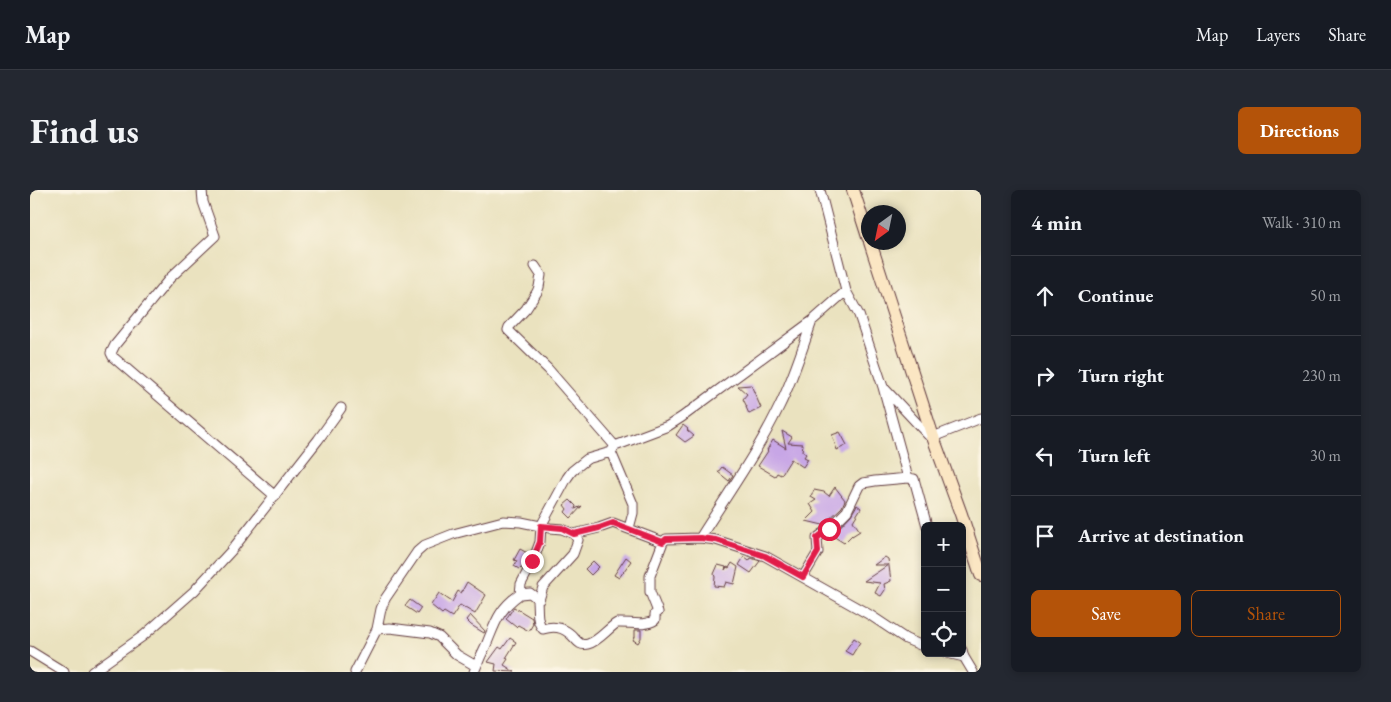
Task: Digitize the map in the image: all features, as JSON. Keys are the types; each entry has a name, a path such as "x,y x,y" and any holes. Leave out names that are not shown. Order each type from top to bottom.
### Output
{"street":[{"path":"202,190 203,202 215,236 170,278 115,345 111,353 113,357 275,496"},
{"path":"820,190 846,291 860,316 883,387 908,478"},
{"path":"853,190 861,215"},
{"path":"873,250 933,437 981,575"},
{"path":"535,266 541,275 539,287 526,309 508,330 548,369 613,449 633,504 629,528"},
{"path":"520,594 521,584 540,542 541,526 572,471 587,459 668,426 812,321 846,291"},
{"path":"700,538 747,465 779,408 792,380 812,321"},
{"path":"883,387 928,435 933,437 981,418"},
{"path":"92,672 143,636 194,591 232,551 341,408"},
{"path":"803,577 818,552 817,538 847,511 859,486 863,483 914,479 927,522"},
{"path":"355,672 377,629 385,599 416,552 425,545 454,534 503,521 562,528 574,534 578,540 575,550 568,560 542,587 539,600 537,601 537,611 540,626 543,629 550,627 563,629 570,633 578,643 588,644 597,640 617,623 643,624 652,622 655,614 658,612 650,592 650,576 663,542 666,539 700,538 716,540 765,556 870,615 906,639 921,645"},
{"path":"574,534 613,523 663,542"},
{"path":"377,629 390,628 430,633 439,637 475,669 496,620 508,602 520,594 530,592 539,600"},
{"path":"30,651 64,672"},
{"path":"965,657 973,672"}],"building":[{"path":"751,385 761,408 749,414 743,399 747,394 738,386"},
{"path":"683,425 694,436 685,442 676,435"},
{"path":"782,431 792,437 788,443 803,444 802,451 806,454 804,457 808,459 803,467 791,459 781,475 777,473 775,476 758,466 773,440 786,448"},
{"path":"840,432 847,445 837,450 832,435"},
{"path":"722,467 733,475 729,481 718,472"},
{"path":"835,487 845,500 842,507 823,525 806,521 815,512 810,504 816,500 811,497 814,490 824,492 829,496"},
{"path":"570,500 576,506 575,509 582,506 571,518 565,512 567,509 564,505"},
{"path":"857,505 861,508 853,521 860,531 852,535 844,543 833,536 833,534 851,515"},
{"path":"520,549 529,554 521,569 519,569 514,566 517,561 514,560"},
{"path":"626,557 631,561 619,578 614,575"},
{"path":"744,557 749,561 751,558 760,561 751,573 739,565"},
{"path":"885,557 888,559 891,581 884,584 885,590 881,596 875,593 880,583 864,581 888,565 874,565"},
{"path":"593,561 599,567 591,575 585,569"},
{"path":"732,563 738,567 734,584 726,582 724,587 714,586 714,574 718,565 726,567 725,570"},
{"path":"467,582 486,595 475,614 460,605 452,617 444,612 442,614 431,605 439,593 452,602 458,591 461,593"},
{"path":"410,600 421,608 417,614 405,606"},
{"path":"514,607 532,618 533,624 529,631 518,625 516,627 506,619"},
{"path":"470,615 485,631 484,633 466,620"},
{"path":"635,630 641,630 641,638 638,643 633,640"},
{"path":"510,638 516,642 504,665 515,672 495,671 496,664 488,662 499,647 502,649"},
{"path":"854,638 860,642 852,655 845,651"}],"route":[{"path":"532,561 540,542 541,526 562,528 574,534 613,523 663,542 666,539 700,538 716,540 765,556 803,577 818,552 817,538 829,529"}]}
